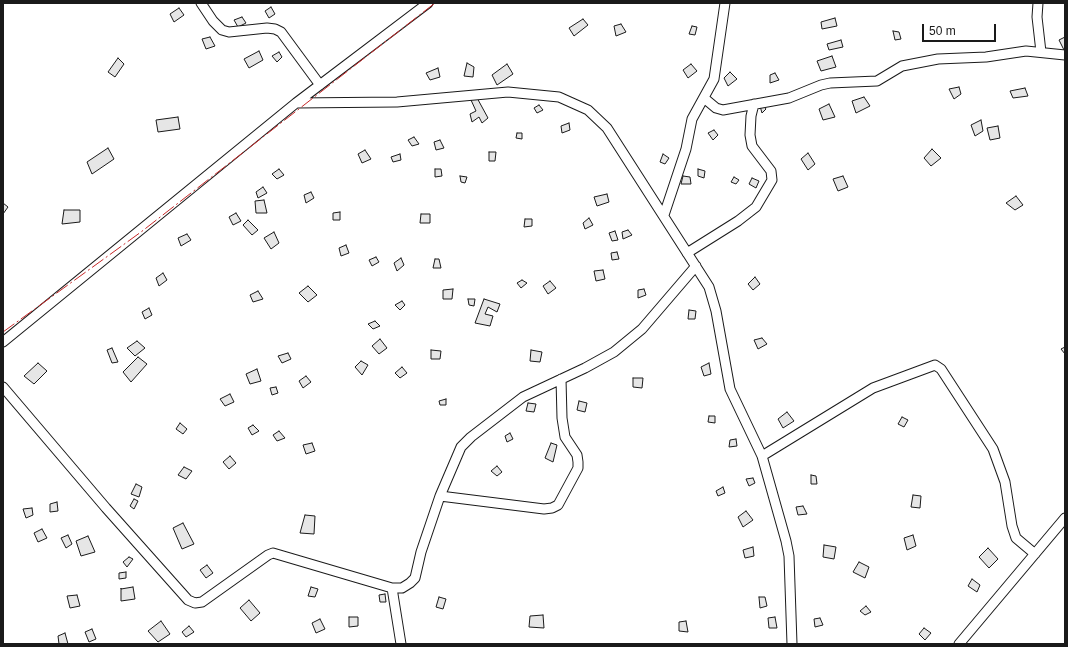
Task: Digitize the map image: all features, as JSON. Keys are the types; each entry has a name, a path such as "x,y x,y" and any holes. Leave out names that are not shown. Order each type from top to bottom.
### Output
{"street":[{"path":"201,3 213,21 222,30 229,32 267,28 275,29 281,32 320,85"},
{"path":"3,342 296,103 428,3"},
{"path":"664,215 686,149 692,119 714,78 725,3"},
{"path":"1038,3 1037,17 1041,52"},
{"path":"704,98 719,110 789,98 826,84 877,82 902,66 938,59 986,57 1026,51 1065,55"},
{"path":"296,103 397,102 508,92 559,97 588,110 607,128 709,287 716,311 730,389 762,456 786,541 792,644"},
{"path":"687,252 738,221 756,207 772,180 771,171 752,146 750,130 754,104"},
{"path":"3,387 106,508 188,600 195,603 202,602 268,555 273,554 392,588 402,588 415,578 421,552 440,496 462,447 471,437 523,397 614,352 642,329 696,266"},
{"path":"762,456 873,388 935,364 941,369 993,449 1005,482 1012,526 1016,538 1035,554"},
{"path":"440,496 544,509 552,508 558,505 578,468 577,455 565,437 562,418 561,379"},
{"path":"959,644 1064,520"},
{"path":"392,588 401,644"}],"building":[{"path":"271,7 275,14 269,18 265,11"},
{"path":"179,8 184,15 174,22 170,14"},
{"path":"242,17 246,23 238,27 234,20"},
{"path":"835,18 837,26 822,29 821,22"},
{"path":"583,19 588,25 574,36 569,28"},
{"path":"621,24 626,32 616,36 614,26"},
{"path":"692,26 697,27 695,35 689,34"},
{"path":"893,31 899,32 901,39 895,40"},
{"path":"210,37 215,46 206,49 202,39"},
{"path":"1065,37 1065,52 1059,40"},
{"path":"841,40 843,47 829,50 827,44"},
{"path":"259,51 263,60 249,68 244,59"},
{"path":"279,52 282,57 277,62 272,56"},
{"path":"832,56 836,67 821,71 817,61"},
{"path":"118,58 124,64 115,77 108,72"},
{"path":"467,63 474,67 473,77 464,76"},
{"path":"507,64 513,74 497,85 492,75"},
{"path":"691,64 697,71 688,78 683,70"},
{"path":"438,68 440,77 430,80 426,73"},
{"path":"730,72 737,79 728,86 724,78"},
{"path":"775,73 779,80 770,83 770,75"},
{"path":"959,87 961,94 954,99 949,89"},
{"path":"1025,88 1028,96 1013,98 1010,91"},
{"path":"476,96 488,118 482,123 479,117 472,122 470,114 476,111 471,100"},
{"path":"864,97 870,106 856,113 852,101"},
{"path":"829,104 835,117 823,120 819,109"},
{"path":"539,105 543,110 537,113 534,108"},
{"path":"763,105 766,109 762,113 760,106"},
{"path":"178,117 180,129 158,132 156,120"},
{"path":"981,120 983,131 975,136 971,125"},
{"path":"569,123 570,130 562,133 561,126"},
{"path":"998,126 1000,138 990,140 987,128"},
{"path":"714,130 718,135 713,140 708,133"},
{"path":"517,133 522,133 522,139 516,138"},
{"path":"414,137 419,144 412,146 408,140"},
{"path":"440,140 444,148 436,150 434,142"},
{"path":"108,148 114,159 92,174 87,162"},
{"path":"932,149 941,158 931,166 924,158"},
{"path":"365,150 371,159 362,163 358,154"},
{"path":"489,152 496,152 495,161 489,161"},
{"path":"808,153 815,164 808,170 801,159"},
{"path":"400,154 401,160 393,162 391,157"},
{"path":"663,154 669,158 665,164 660,162"},
{"path":"279,169 284,175 277,179 272,174"},
{"path":"435,169 441,169 442,176 435,177"},
{"path":"698,169 705,171 704,178 698,176"},
{"path":"460,176 467,177 465,183 461,182"},
{"path":"683,176 690,177 691,184 681,184"},
{"path":"843,176 848,187 838,191 833,179"},
{"path":"734,177 739,180 736,184 731,182"},
{"path":"752,178 759,181 756,188 749,184"},
{"path":"263,187 267,193 258,198 256,192"},
{"path":"311,192 314,198 306,203 304,195"},
{"path":"607,194 609,202 597,206 594,197"},
{"path":"1016,196 1023,205 1015,210 1006,203"},
{"path":"264,200 267,213 256,213 255,201"},
{"path":"3,203 8,207 3,214"},
{"path":"64,210 80,210 80,222 62,224"},
{"path":"340,212 340,220 333,220 333,213"},
{"path":"236,213 241,221 233,225 229,217"},
{"path":"421,214 430,214 430,223 420,223"},
{"path":"589,218 593,225 585,229 583,223"},
{"path":"525,219 532,219 532,226 524,227"},
{"path":"248,220 258,230 252,235 243,225"},
{"path":"628,230 632,235 623,239 622,232"},
{"path":"615,231 618,240 612,241 609,233"},
{"path":"274,232 279,243 271,249 264,238"},
{"path":"187,234 191,240 181,246 178,238"},
{"path":"346,245 349,253 341,256 339,248"},
{"path":"617,252 619,259 612,260 611,253"},
{"path":"376,257 379,262 372,266 369,260"},
{"path":"401,258 404,265 397,271 394,263"},
{"path":"435,259 439,259 441,268 433,268"},
{"path":"603,270 605,279 596,281 594,271"},
{"path":"163,273 167,280 159,286 156,278"},
{"path":"755,277 760,284 753,290 748,284"},
{"path":"522,280 527,283 521,288 517,283"},
{"path":"550,281 556,288 548,294 543,286"},
{"path":"308,286 317,295 308,302 299,293"},
{"path":"453,289 452,299 443,299 443,290"},
{"path":"644,289 646,295 638,298 638,290"},
{"path":"258,291 263,299 253,302 250,295"},
{"path":"468,299 475,299 474,306 469,305"},
{"path":"484,299 500,304 497,312 488,307 485,314 493,316 490,326 475,323"},
{"path":"402,301 405,305 400,310 395,305"},
{"path":"149,308 152,315 145,319 142,312"},
{"path":"689,310 696,311 695,319 688,319"},
{"path":"375,321 380,326 373,329 368,324"},
{"path":"762,338 767,344 758,349 754,340"},
{"path":"380,339 387,348 379,354 372,346"},
{"path":"137,341 145,348 135,356 127,348"},
{"path":"1065,347 1065,354 1061,349"},
{"path":"112,348 118,362 112,363 107,350"},
{"path":"431,350 441,351 440,359 431,359"},
{"path":"531,350 542,352 540,362 530,361"},
{"path":"288,353 291,359 282,363 278,356"},
{"path":"138,357 147,364 131,382 123,372"},
{"path":"361,361 368,365 362,375 355,367"},
{"path":"38,363 47,371 34,384 24,376"},
{"path":"709,363 711,374 704,376 701,367"},
{"path":"402,367 407,373 400,378 395,373"},
{"path":"257,369 261,381 250,384 246,374"},
{"path":"306,376 311,382 303,388 299,381"},
{"path":"633,378 643,378 642,388 633,387"},
{"path":"276,387 278,393 272,395 270,388"},
{"path":"230,394 234,402 225,406 220,399"},
{"path":"446,399 446,405 440,405 439,401"},
{"path":"579,401 587,403 585,412 577,410"},
{"path":"528,403 536,404 534,412 526,411"},
{"path":"787,412 794,421 783,428 778,419"},
{"path":"709,416 715,416 715,423 708,422"},
{"path":"902,417 908,420 904,427 898,424"},
{"path":"180,423 187,429 183,434 176,429"},
{"path":"253,425 259,431 252,435 248,428"},
{"path":"279,431 285,438 277,441 273,435"},
{"path":"510,433 513,439 507,442 505,436"},
{"path":"736,439 737,446 729,447 730,440"},
{"path":"312,443 315,451 306,454 303,445"},
{"path":"551,443 557,445 553,462 545,458"},
{"path":"230,456 236,463 229,469 223,462"},
{"path":"497,466 502,472 497,476 491,471"},
{"path":"184,467 192,471 186,479 178,475"},
{"path":"811,475 816,476 817,484 811,484"},
{"path":"753,478 755,483 749,486 746,479"},
{"path":"136,484 142,487 139,497 131,494"},
{"path":"723,487 725,493 718,496 716,491"},
{"path":"913,495 921,496 920,508 911,507"},
{"path":"134,499 138,501 134,509 130,506"},
{"path":"57,502 58,511 50,512 50,504"},
{"path":"803,506 807,514 798,515 796,507"},
{"path":"32,508 33,515 26,518 23,509"},
{"path":"746,511 753,520 743,527 738,517"},
{"path":"305,515 315,516 314,534 300,533"},
{"path":"183,523 194,544 182,549 173,528"},
{"path":"42,529 47,538 38,542 34,533"},
{"path":"68,535 72,544 66,548 61,538"},
{"path":"913,535 916,546 907,550 904,538"},
{"path":"88,536 95,552 81,556 76,541"},
{"path":"824,545 836,547 834,559 823,557"},
{"path":"753,547 754,556 745,558 743,550"},
{"path":"988,548 998,559 989,568 979,557"},
{"path":"129,557 133,559 127,567 123,562"},
{"path":"859,562 869,567 865,578 853,572"},
{"path":"207,565 213,573 206,578 200,570"},
{"path":"126,572 126,578 119,579 119,573"},
{"path":"972,579 980,585 977,592 968,586"},
{"path":"133,587 135,599 121,601 121,589"},
{"path":"311,587 318,589 315,597 308,596"},
{"path":"385,594 386,602 380,602 379,595"},
{"path":"77,595 80,606 70,608 67,596"},
{"path":"439,597 446,599 443,609 436,607"},
{"path":"759,597 765,597 767,606 760,608"},
{"path":"249,600 260,613 251,621 240,608"},
{"path":"866,606 871,612 865,615 860,611"},
{"path":"543,615 544,628 529,627 530,616"},
{"path":"349,617 358,617 358,626 349,627"},
{"path":"775,617 777,628 769,628 768,618"},
{"path":"820,618 823,625 815,627 814,619"},
{"path":"320,619 325,629 316,633 312,623"},
{"path":"161,621 170,634 158,642 148,631"},
{"path":"686,621 688,632 679,631 679,622"},
{"path":"189,626 194,632 186,637 182,632"},
{"path":"924,628 931,633 925,640 919,634"},
{"path":"92,629 96,639 89,642 85,632"},
{"path":"65,633 68,644 59,644 58,636"}],"power":[{"path":"3,332 141,232 435,3"}]}
